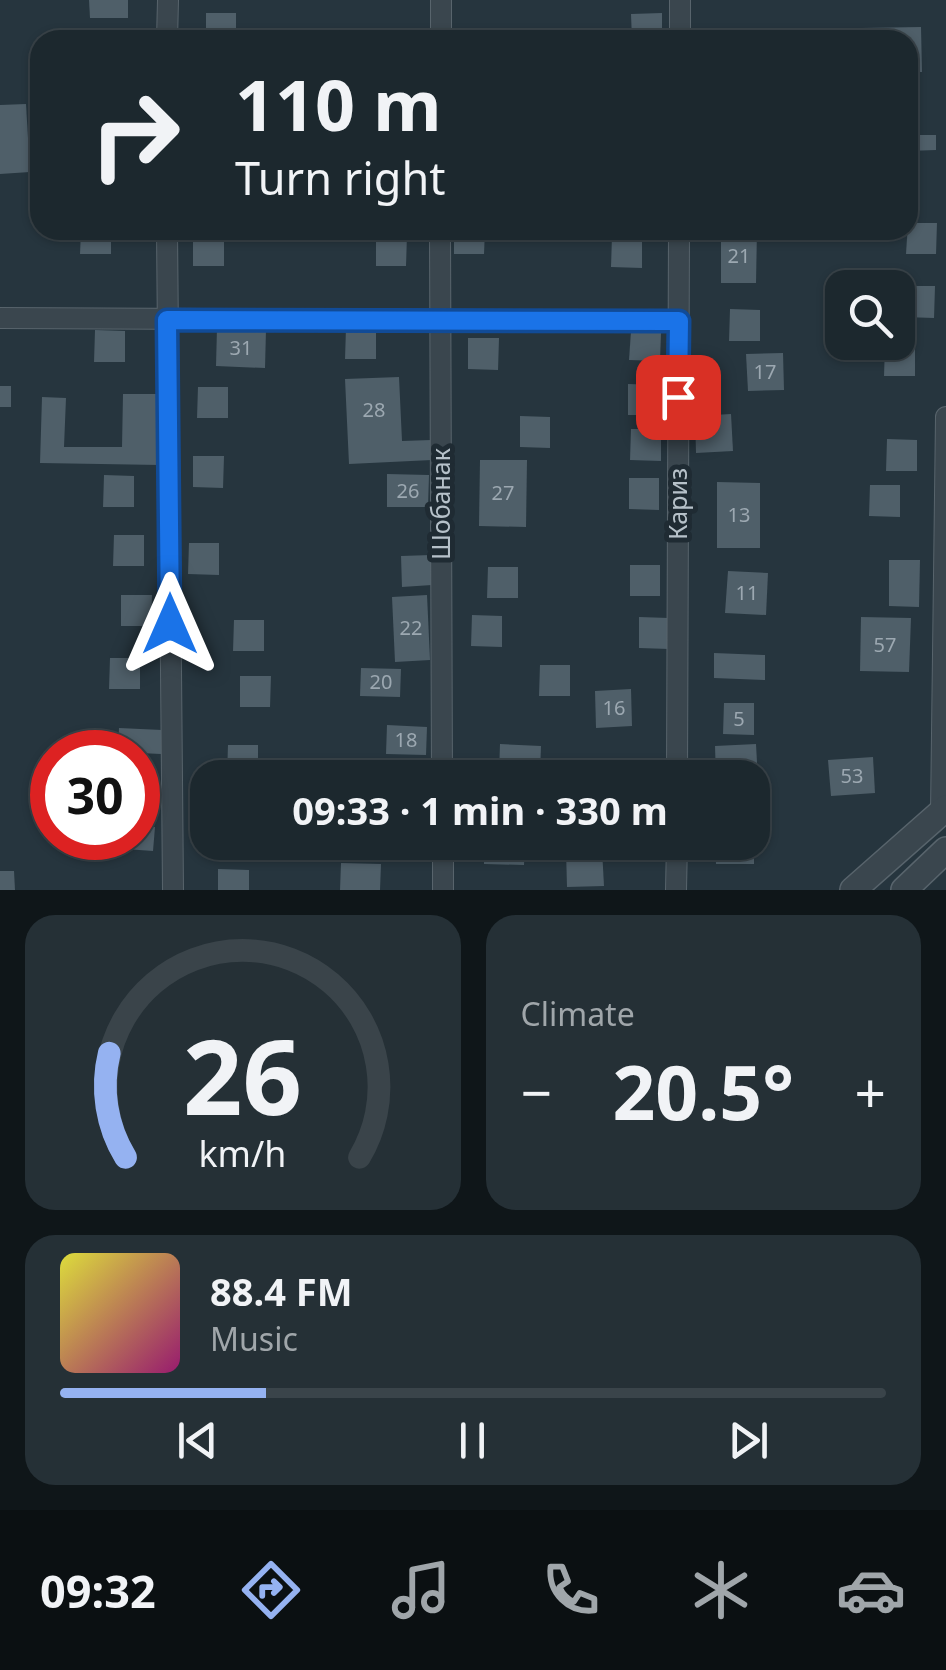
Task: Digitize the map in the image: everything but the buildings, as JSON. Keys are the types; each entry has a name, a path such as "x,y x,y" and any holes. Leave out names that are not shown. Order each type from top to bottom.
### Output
{"street":[{"path":"168,0 168,30"},
{"path":"440,0 440,30"},
{"path":"680,0 680,30"},
{"path":"167,240 173,890"},
{"name":"Шобанак","path":"440,240 442,760"},
{"name":"Кариз","path":"677,760 679,240"},
{"path":"0,318 679,321"},
{"path":"853,890 944,810 946,416"},
{"path":"904,890 946,850"},
{"path":"442,860 443,890"},
{"path":"676,860 676,890"}],"route":[{"path":"170,624 167,320 679,321 678,397"}]}
